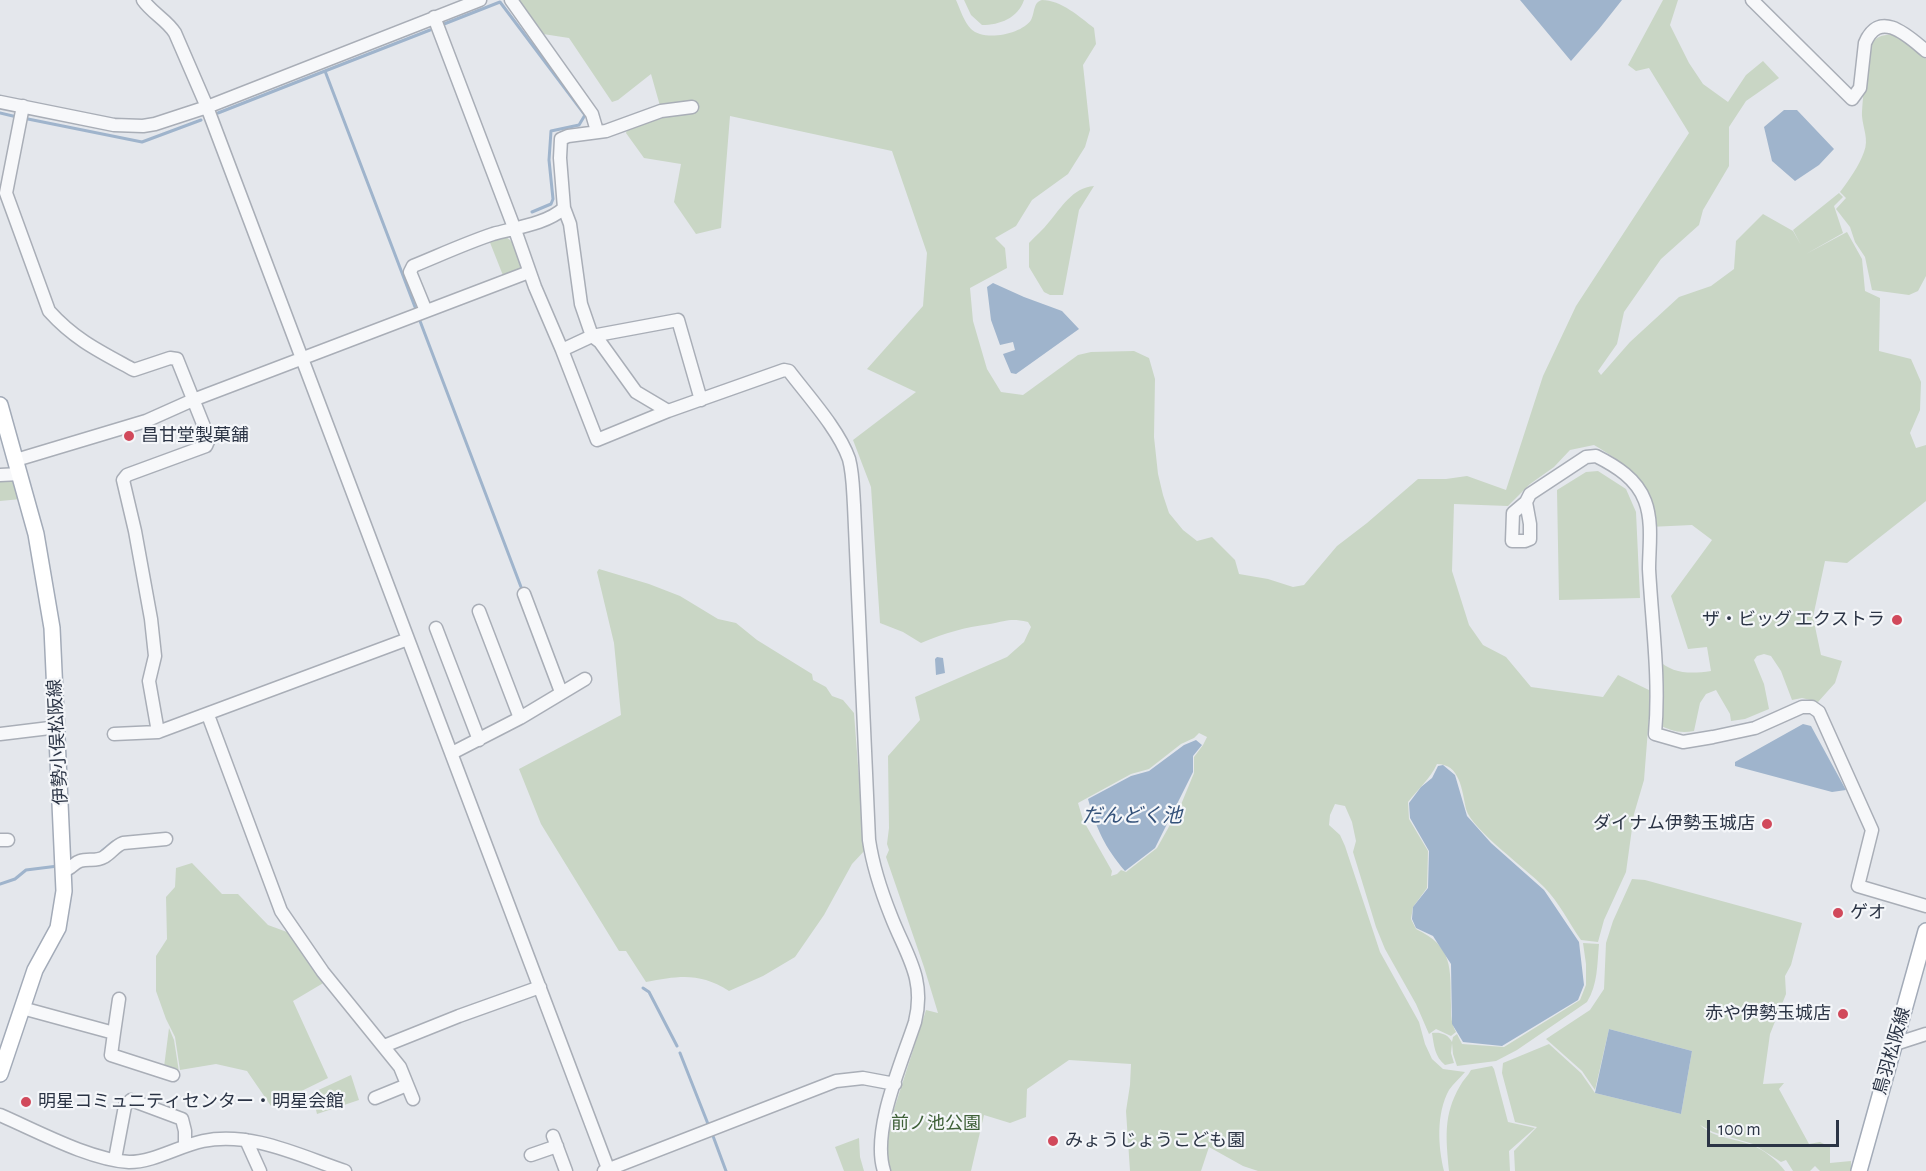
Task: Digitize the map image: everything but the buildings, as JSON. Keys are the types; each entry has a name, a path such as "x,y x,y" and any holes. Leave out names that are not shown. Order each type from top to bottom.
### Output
{"main road":[{"name":"伊勢小俣松阪線","path":"0,405 36,534 47,589 52,628 58,727 64,870 64,891 58,928 35,970 0,1074"},
{"name":"鳥羽松阪線","path":"1859,1171 1926,931"}],"street":[{"path":"143,0 176,33 207,107 540,987 607,1171 829,1083 848,1078 863,1078 895,1084"},
{"path":"0,102 21,114 114,125 155,124 207,107 480,0"},
{"path":"511,0 592,114 597,131"},
{"path":"1752,0 1852,99 1860,88 1865,43 1875,30 1887,26 1898,28 1926,51"},
{"path":"434,17 529,272 597,440 668,411 784,370 789,371 842,442 849,461 855,516 869,840 872,858 891,916 916,975 920,993 920,1005 880,1141 884,1171"},
{"path":"668,411 636,392 600,342 592,336 581,304 570,224 564,208 560,143 561,139 568,136 614,129 661,111 692,107"},
{"path":"21,114 6,193 49,311 63,326 87,345 134,370 170,358 177,359 209,439 206,446 127,475 123,480 151,619 155,656 149,681 158,732"},
{"path":"426,311 410,272 411,267 475,241 515,230 551,216 564,208"},
{"path":"0,476 18,467 146,421 193,400 529,272"},
{"path":"562,350 592,336 678,320 701,400"},
{"path":"1526,502 1530,494 1586,457 1593,455 1632,480 1639,489 1648,511 1657,694 1655,734 1683,742 1692,741 1748,730 1802,707 1812,707 1822,716 1872,830 1858,886 1926,906"},
{"path":"524,594 561,692"},
{"path":"479,611 520,718"},
{"path":"436,628 478,740"},
{"path":"114,734 158,732 408,639"},
{"path":"452,753 520,718 585,679"},
{"path":"208,715 282,910 323,972 400,1067 413,1099"},
{"path":"0,734 58,727"},
{"path":"64,870 70,869 80,861 103,858 117,845 123,843 166,840"},
{"path":"384,1046 540,987"},
{"path":"119,999 111,1055 173,1075"},
{"path":"22,1008 114,1033"},
{"path":"1895,1044 1926,1034"},
{"path":"375,1098 407,1085"},
{"path":"115,1160 125,1106 131,1100 182,1119 185,1146"},
{"path":"0,1115 90,1154 115,1160 139,1161 185,1146 225,1138 263,1143 345,1171"},
{"path":"246,1140 260,1171"},
{"path":"531,1155 555,1141 566,1171"}],"green space":[{"name":"前ノ池公園","path":"517,0 956,0 971,29 977,33 993,36 1020,29 1026,25 1031,20 1037,3 1042,0 1056,3 1076,14 1094,28 1096,44 1083,65 1090,130 1085,147 1068,174 1032,200 1016,226 995,238 1005,248 1007,268 970,288 973,321 987,369 1001,392 1023,395 1078,355 1091,352 1134,351 1149,358 1155,379 1154,437 1158,474 1169,513 1183,530 1197,541 1212,537 1235,560 1239,574 1268,579 1293,587 1304,585 1337,546 1418,479 1467,476 1506,490 1543,376 1576,306 1689,133 1649,68 1636,71 1628,65 1663,0 1678,0 1670,25 1689,63 1703,84 1728,102 1746,75 1763,61 1779,78 1746,101 1729,127 1729,166 1703,210 1699,225 1661,259 1624,312 1617,344 1598,371 1601,375 1630,342 1679,297 1711,286 1734,269 1736,241 1763,214 1793,231 1801,245 1793,230 1839,193 1843,197 1834,206 1843,233 1806,254 1847,232 1862,259 1865,291 1880,298 1879,351 1911,359 1921,382 1920,410 1910,433 1916,448 1926,445 1926,501 1847,563 1825,561 1813,617 1821,655 1842,661 1835,683 1818,702 1802,698 1792,700 1781,671 1771,656 1764,654 1757,656 1754,660 1764,684 1769,709 1745,719 1731,721 1730,714 1716,690 1706,694 1700,703 1694,731 1684,732 1670,730 1657,724 1657,659 1669,668 1682,672 1711,671 1707,647 1688,649 1671,596 1712,540 1692,525 1649,527 1645,494 1637,478 1620,462 1594,445 1570,450 1554,467 1530,484 1508,506 1454,504 1452,571 1469,625 1483,645 1506,657 1531,687 1603,697 1618,675 1651,691 1644,780 1634,814 1626,872 1604,920 1598,942 1581,940 1549,893 1478,828 1470,818 1459,779 1451,768 1437,764 1408,802 1409,819 1428,851 1427,888 1413,907 1411,919 1416,929 1437,943 1444,951 1450,969 1452,1019 1456,1032 1451,1036 1436,1029 1429,1034 1376,927 1353,852 1356,841 1352,822 1345,806 1335,804 1330,815 1329,825 1340,835 1345,846 1380,952 1419,1022 1432,1059 1443,1069 1465,1072 1449,1090 1442,1109 1440,1151 1444,1171 1258,1171 1243,1166 1209,1147 1201,1171 1130,1171 1126,1111 1131,1064 1069,1060 1027,1089 1026,1117 1010,1123 984,1115 971,1171 890,1171 885,1142 888,1128 926,1010 938,1013 886,857 889,850 887,844 889,828 888,756 920,720 915,697 1007,657 1024,642 1031,627 1028,622 1009,620 955,631 921,643 903,632 880,623 871,487 853,440 916,392 867,369 923,306 927,253 892,151 730,116 721,228 696,234 674,202 681,164 644,158 626,133 628,127 662,113 651,74 618,100 612,102 569,38 543,34","holes":["1199,733 1207,737 1194,757 1194,773 1180,807 1157,848 1126,872 1121,870 1111,876 1112,871 1083,820 1078,803 1131,774 1149,769"]},
{"path":"964,0 1024,0 1017,12 1008,19 995,24 982,25 971,15"},
{"path":"1894,34 1926,59 1926,276 1918,291 1909,295 1872,290 1865,257 1855,242 1850,227 1836,209 1846,198 1840,192 1857,168 1865,147 1862,110 1871,47 1877,38"},
{"path":"1094,186 1079,210 1063,295 1050,295 1044,292 1029,267 1029,243 1074,194"},
{"path":"505,236 515,244 523,264 520,272 504,278 489,240"},
{"path":"1598,471 1626,489 1636,512 1640,598 1559,600 1557,490 1586,472"},
{"path":"16,478 21,499 0,501 0,479"},
{"path":"599,569 680,596 718,619 736,623 757,640 812,674 813,680 826,687 832,696 843,700 854,713 866,849 852,864 824,915 795,957 763,976 729,991 708,981 689,977 646,982 626,951 619,951 541,824 519,769 621,715 614,643 597,572"},
{"path":"192,863 222,894 238,894 268,925 287,932 325,982 293,1001 328,1078 271,1106 247,1071 216,1064 180,1070 175,1037 156,991 156,956 167,939 166,897 175,887 176,868"},
{"path":"1632,879 1645,880 1802,923 1791,965 1785,976 1786,994 1770,1034 1763,1084 1784,1083 1779,1089 1809,1144 1820,1142 1830,1147 1830,1163 1851,1161 1851,1171 1820,1171 1815,1166 1810,1171 1793,1171 1786,1160 1781,1162 1753,1144 1713,1132 1700,1125 1717,1135 1757,1147 1775,1160 1785,1171 1515,1171 1514,1151 1537,1127 1515,1122 1502,1073 1503,1063 1549,1044 1581,1073 1595,1093 1681,1114 1692,1051 1609,1029 1595,1090 1582,1071 1546,1039 1590,1010 1604,989 1606,943"},
{"path":"1583,943 1599,944 1595,981 1587,1002 1517,1050 1496,1061 1457,1066 1452,1043 1451,1053 1454,1063 1445,1065 1442,1062 1436,1051 1432,1033 1444,1034 1452,1042 1453,1037 1457,1034 1462,1044 1504,1047 1580,1000 1586,985"},
{"path":"169,1028 174,1040 179,1072 164,1067"},
{"path":"1492,1066 1508,1122 1535,1128 1509,1151 1510,1171 1449,1171 1447,1127 1455,1097 1471,1070"},
{"path":"351,1075 359,1100 317,1114 312,1093"},
{"path":"859,1138 860,1157 864,1171 844,1171 835,1147"}],"water":[{"path":"1520,0 1622,0 1571,61"},
{"path":"1784,110 1797,110 1834,149 1819,165 1795,181 1772,161 1764,127"},
{"path":"993,283 1062,311 1079,329 1016,374 1011,373 1003,354 1015,350 1013,342 1000,345 991,320 987,287"},
{"path":"943,658 945,673 936,675 935,659"},
{"path":"1803,724 1811,726 1846,790 1832,792 1735,766 1735,762"},
{"name":"だんどく池","path":"1196,740 1202,745 1193,756 1193,772 1155,848 1125,871 1102,837 1088,799 1131,776 1149,771 1184,745"},
{"path":"1443,765 1455,775 1467,816 1491,843 1544,890 1579,942 1584,985 1578,1000 1502,1046 1463,1042 1452,1024 1451,964 1433,936 1416,928 1412,919 1413,907 1428,888 1429,851 1410,818 1409,803 1421,787 1432,778 1438,766"},
{"path":"1609,1029 1692,1051 1681,1114 1595,1093"}],"waterway":[{"path":"444,24 500,2 585,115 579,125 551,131 549,160 553,199 551,204 532,212"},
{"path":"325,71 430,30"},
{"path":"218,113 325,71 415,307"},
{"path":"0,113 17,117"},
{"path":"23,118 142,142 201,120"},
{"path":"420,321 521,587"},
{"path":"102,851 113,842"},
{"path":"0,884 15,879 26,870 58,866"},
{"path":"643,988 649,992 677,1046"},
{"path":"680,1053 708,1124"},
{"path":"713,1136 726,1171"}],"place":[{"name":"昌甘堂製菓舗","path":"129,436"},
{"name":"ザ・ビッグ エクストラ","path":"1897,620"},
{"name":"ダイナム伊勢玉城店","path":"1767,824"},
{"name":"ゲオ","path":"1838,913"},
{"name":"赤や伊勢玉城店","path":"1843,1014"},
{"name":"明星コミュニティセンター・明星会館","path":"26,1102"},
{"name":"みょうじょうこども園","path":"1053,1141"}]}
